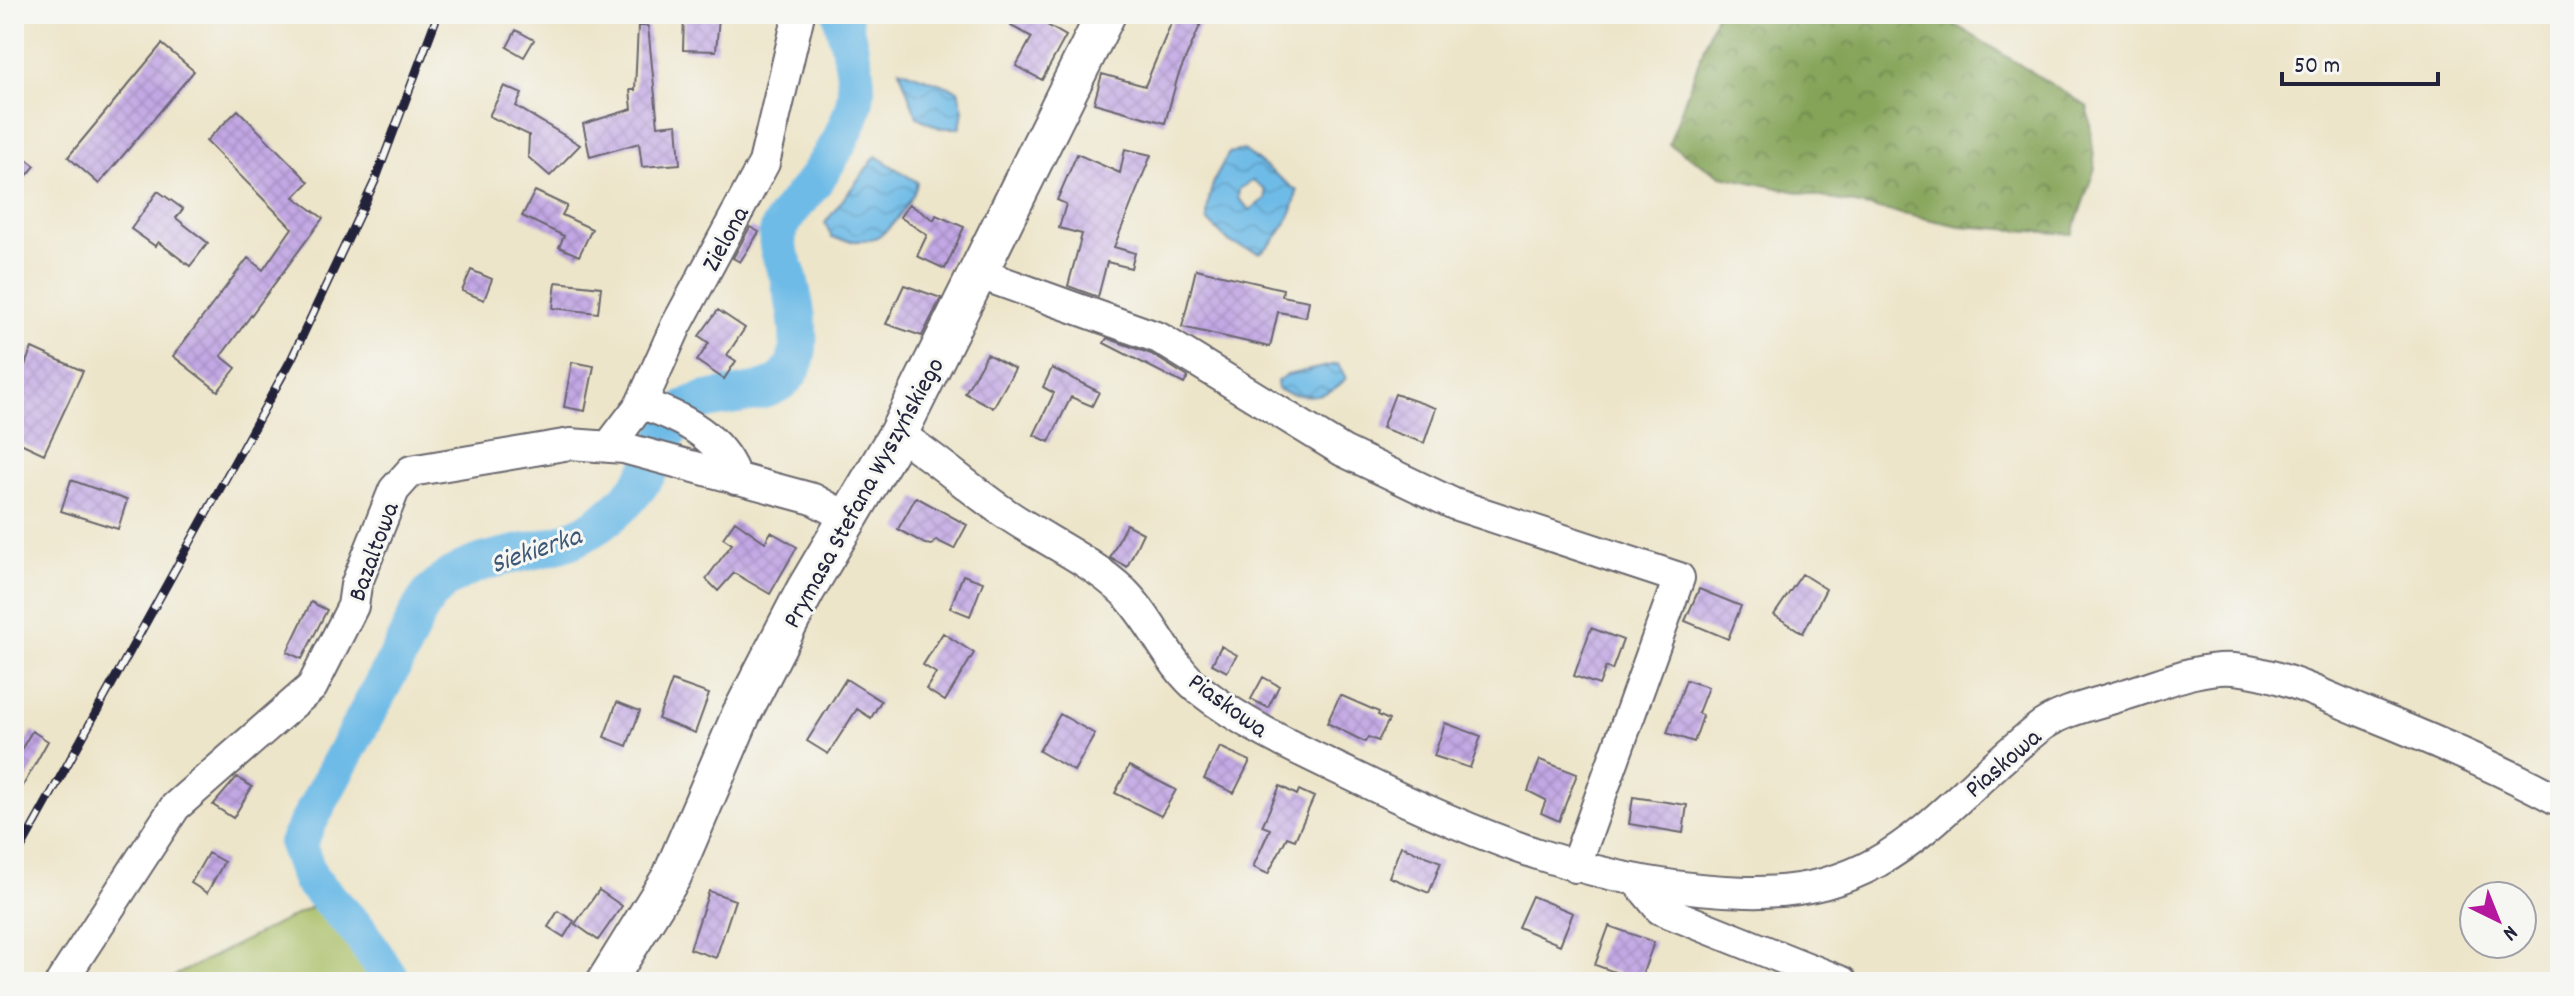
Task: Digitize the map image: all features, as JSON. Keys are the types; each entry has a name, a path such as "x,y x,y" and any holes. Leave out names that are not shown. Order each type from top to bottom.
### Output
{"main road":[{"name":"Prymasa Stefana Wyszyńskiego","path":"610,975 672,876 739,719 805,591 898,434 980,274 1106,14"}],"street":[{"name":"Zielona","path":"616,447 653,407 676,326 764,163 799,14"},
{"path":"980,274 1159,338 1343,451 1454,504 1679,578 1575,867"},
{"path":"653,407 720,446 736,479"},
{"name":"Piaskowa","path":"898,434 941,461 1004,512 1079,557 1125,594 1187,679 1228,710 1281,741 1422,808 1503,843 1575,867 1636,880 1746,892 1821,887 1844,879 1904,844 2041,725 2082,708 2200,671 2233,669 2311,689 2503,770 2560,801"},
{"name":"Bazaltowa","path":"61,982 175,807 312,687 353,606 356,585 394,490 411,471 570,444 616,447 813,499 848,518"},
{"path":"1636,880 1660,909 1842,982"}],"green space":[{"path":"1716,14 1938,14 2088,107 2095,168 2072,234 1960,226 1721,176 1669,144"},
{"path":"321,902 354,938 383,982 169,982 176,975"}],"water":[{"path":"899,69 958,90 963,110 960,128 940,128 917,117"},
{"path":"1244,150 1297,191 1285,226 1260,253 1230,243 1207,220 1213,185 1229,153","holes":["1253,181 1265,190 1266,198 1250,210 1238,198 1239,189"]},
{"path":"876,156 917,182 914,194 882,234 865,241 832,238 825,223"},
{"path":"1338,364 1346,378 1323,394 1306,396 1278,390 1277,381 1287,375"}],"building":[{"path":"1017,14 1040,21 1066,36 1042,80 1016,66 1032,37 1011,26"},
{"path":"1175,14 1205,14 1178,76 1165,123 1094,103 1102,74 1145,86"},
{"path":"684,15 719,17 716,51 683,50"},
{"path":"638,26 648,26 658,126 677,124 680,164 642,167 639,143 590,157 583,124 632,109 630,90 635,90"},
{"path":"516,30 534,40 524,57 507,47"},
{"path":"162,44 194,71 99,184 68,157"},
{"path":"504,86 522,94 516,106 580,145 550,176 528,157 529,135 489,116"},
{"path":"238,110 309,182 294,197 323,218 221,356 236,368 218,391 173,356 248,258 263,270 292,228 206,141"},
{"path":"14,149 35,166 14,191"},
{"path":"1125,149 1151,155 1114,247 1135,253 1131,268 1107,262 1098,297 1068,286 1082,234 1059,228 1066,204 1057,200 1077,154 1120,173"},
{"path":"158,191 183,209 176,218 208,243 190,266 158,242 155,246 131,229"},
{"path":"535,191 567,206 562,215 592,229 579,256 559,247 564,236 522,216"},
{"path":"909,204 934,220 936,215 964,227 945,269 917,256 927,235 900,217"},
{"path":"750,227 759,232 740,262 733,258"},
{"path":"1196,269 1283,289 1282,296 1309,301 1306,317 1278,312 1270,347 1182,327"},
{"path":"471,270 492,279 484,300 462,291"},
{"path":"556,282 601,287 598,313 553,308"},
{"path":"904,285 941,298 922,336 886,324"},
{"path":"718,310 745,328 727,355 736,361 724,379 697,361 709,343 699,336"},
{"path":"1107,338 1151,354 1188,377 1184,384 1104,343"},
{"path":"32,348 83,371 44,454 14,440 14,390"},
{"path":"987,354 1015,369 993,408 965,393"},
{"path":"572,362 594,366 585,411 564,407"},
{"path":"1052,368 1099,392 1092,406 1071,397 1049,442 1034,435 1054,393 1043,387"},
{"path":"1395,394 1436,408 1424,443 1382,428"},
{"path":"71,480 127,500 118,529 61,511"},
{"path":"916,497 967,525 954,549 936,540 932,545 925,544 898,529"},
{"path":"735,521 765,542 771,532 797,547 770,594 734,573 718,591 706,579 732,544 723,538"},
{"path":"1126,524 1143,533 1127,567 1110,558"},
{"path":"1802,574 1826,589 1803,633 1774,615"},
{"path":"963,575 983,582 970,616 950,608"},
{"path":"1699,589 1741,606 1728,639 1685,621"},
{"path":"311,602 327,610 302,659 287,652"},
{"path":"1591,628 1623,640 1612,670 1606,667 1599,685 1574,676"},
{"path":"943,633 974,653 945,701 926,689 936,673 923,665"},
{"path":"1221,646 1237,655 1227,672 1212,664"},
{"path":"1263,677 1279,686 1268,708 1251,699"},
{"path":"846,679 881,701 871,718 857,709 828,754 807,741"},
{"path":"1686,680 1708,687 1698,713 1703,716 1694,742 1667,733"},
{"path":"672,681 709,694 695,733 658,719"},
{"path":"1340,695 1379,712 1378,715 1389,720 1378,741 1368,737 1365,742 1327,723"},
{"path":"617,702 640,711 627,746 604,737"},
{"path":"1060,714 1095,734 1074,771 1039,751"},
{"path":"1445,723 1481,736 1470,768 1434,756"},
{"path":"32,731 48,741 14,802 14,762"},
{"path":"1220,747 1250,761 1234,793 1204,779"},
{"path":"1540,760 1577,774 1559,821 1541,813 1546,800 1528,791"},
{"path":"1129,766 1176,790 1161,816 1115,793"},
{"path":"237,777 252,787 233,818 213,805"},
{"path":"1280,786 1297,795 1299,790 1314,797 1295,840 1287,837 1268,874 1253,867 1270,829 1262,826"},
{"path":"1633,797 1687,805 1683,833 1629,824"},
{"path":"1401,846 1441,862 1429,893 1389,877"},
{"path":"208,853 224,862 207,893 191,883"},
{"path":"599,890 622,906 598,940 575,924"},
{"path":"709,891 735,900 716,958 690,949"},
{"path":"1532,896 1573,913 1560,945 1518,927"},
{"path":"558,911 574,921 564,937 548,927"},
{"path":"1609,926 1654,942 1640,981 1595,965"}],"waterway":[{"name":"Siekierka","path":"392,982 359,931 310,879 297,844 419,611 435,589 452,575 472,566 557,545 596,526 637,489 676,420 687,408 699,402 772,387 792,369 798,349 798,325 777,240 787,215 829,159 851,114 856,82 842,14"}],"railway":[{"path":"14,861 291,360 375,181 438,14"}]}
